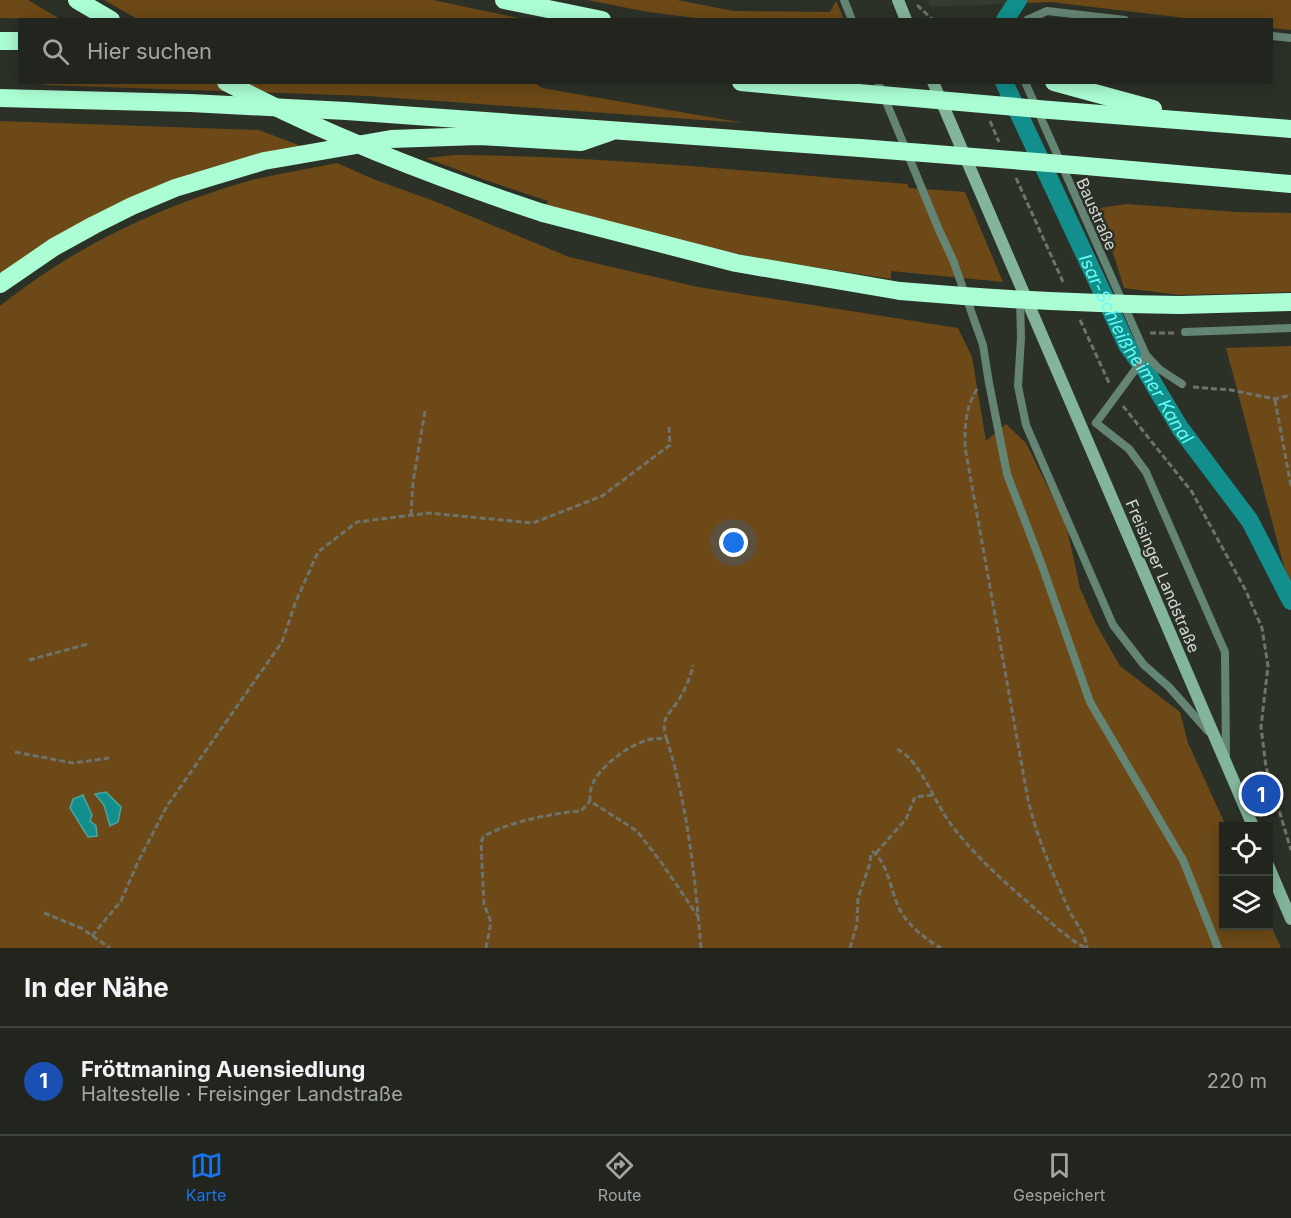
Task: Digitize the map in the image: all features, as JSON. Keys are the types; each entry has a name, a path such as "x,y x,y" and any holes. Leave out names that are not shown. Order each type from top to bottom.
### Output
{"highway":[{"path":"77,0 108,18"},
{"path":"504,0 593,18"},
{"path":"0,41 18,41"},
{"path":"230,84 384,157 448,182 543,213 736,263 900,291 974,298 1077,304 1179,305 1291,302"},
{"path":"762,84 1291,129"},
{"path":"1061,84 1192,120"},
{"path":"0,98 190,103 346,111 860,148 1291,184"},
{"path":"0,284 54,248 132,206 175,188 264,161 391,139 479,136 581,142 618,130"}],"main road":[{"path":"898,0 905,18"},
{"name":"Freisinger Landstraße","path":"934,84 1250,822"},
{"path":"1273,875 1291,920"}],"lane":[{"path":"844,0 851,18"},
{"path":"1032,18 1047,11 1108,18"},
{"path":"1273,36 1291,38"},
{"path":"879,84 953,260 983,345 988,383 1007,474 1090,702 1183,860 1218,948"},
{"name":"Baustraße","path":"1026,84 1136,334 1144,358 1182,384"},
{"path":"1020,285 1021,338 1018,386 1026,425 1113,625 1144,665 1169,687 1214,738"},
{"path":"1185,332 1291,328"},
{"path":"1081,427 1096,423 1144,358"},
{"path":"1096,423 1129,449 1146,472 1225,652 1226,766"}],"path":[{"path":"916,5 931,18"},
{"path":"1136,334 1185,332"},
{"path":"988,383 979,386 969,402 964,447 1035,828 1071,913 1086,939 1086,948"},
{"path":"1182,384 1231,390 1275,399 1291,395"},
{"path":"1275,399 1291,486"},
{"path":"411,515 413,482 425,411"},
{"path":"92,936 121,901 167,806 282,642 296,601 318,552 357,522 429,513 533,523 602,496 670,445 669,427"},
{"path":"29,660 88,644"},
{"path":"693,665 680,698 665,717 664,729 678,774 695,879 701,948"},
{"path":"486,948 491,922 484,904 481,843 483,837 508,825 564,812 580,811 590,801 592,784 612,760 639,744 658,738 667,740"},
{"path":"897,749 904,753 917,768 950,823 992,870 1046,918 1086,948"},
{"path":"15,752 74,764 109,758"},
{"path":"850,948 857,924 859,895 871,854 876,853 906,819 915,797 933,795"},
{"path":"590,801 637,831 699,918"},
{"path":"876,853 886,871 902,913 931,944 941,948"},
{"path":"44,913 81,928 110,948"}],"shaded area":[{"path":"0,0 28,0 58,18 18,18 0,18"},
{"path":"104,0 433,0 518,18 136,18"},
{"path":"587,0 677,0 734,11 830,12 836,1 844,18 696,18 648,12"},
{"path":"927,0 1008,0 1007,4 930,7"},
{"path":"1008,0 1291,0 1291,30 1273,28 1273,18 1186,18 1050,2 1007,4"},
{"path":"40,84 536,84 542,88 744,123 368,96"},
{"path":"0,121 259,130 301,146 273,151 0,276"},
{"path":"456,155 569,158 682,165 907,184 909,188 965,192 1003,282 891,271 891,279 756,258 694,244 546,205 548,201 426,158"},
{"path":"337,163 569,257 698,287 958,328 972,357 986,441 1006,424 1026,443 1066,524 1080,588 1096,624 1120,666 1180,712 1188,743 1224,822 1219,822 1219,930 1273,930 1281,948 0,948 0,306 58,265 120,230 218,190 273,175"},
{"path":"1127,204 1237,212 1291,213 1291,292 1179,295 1124,288 1099,208"},
{"path":"1291,346 1291,593 1226,348"}],"water":[{"path":"106,792 121,807 118,822 110,826 104,805 95,794"},
{"path":"83,795 92,815 90,821 96,826 97,836 88,837 70,808 73,799"}],"waterway":[{"name":"Isar-Schleißheimer Kanal","path":"1006,18 1018,0"},
{"name":"Isar-Schleißheimer Kanal","path":"1005,84 1127,345 1146,371 1180,428 1250,521 1291,601"}],"place":[{"name":"Fröttmaning Auensiedlung","path":"1261,794"}]}
